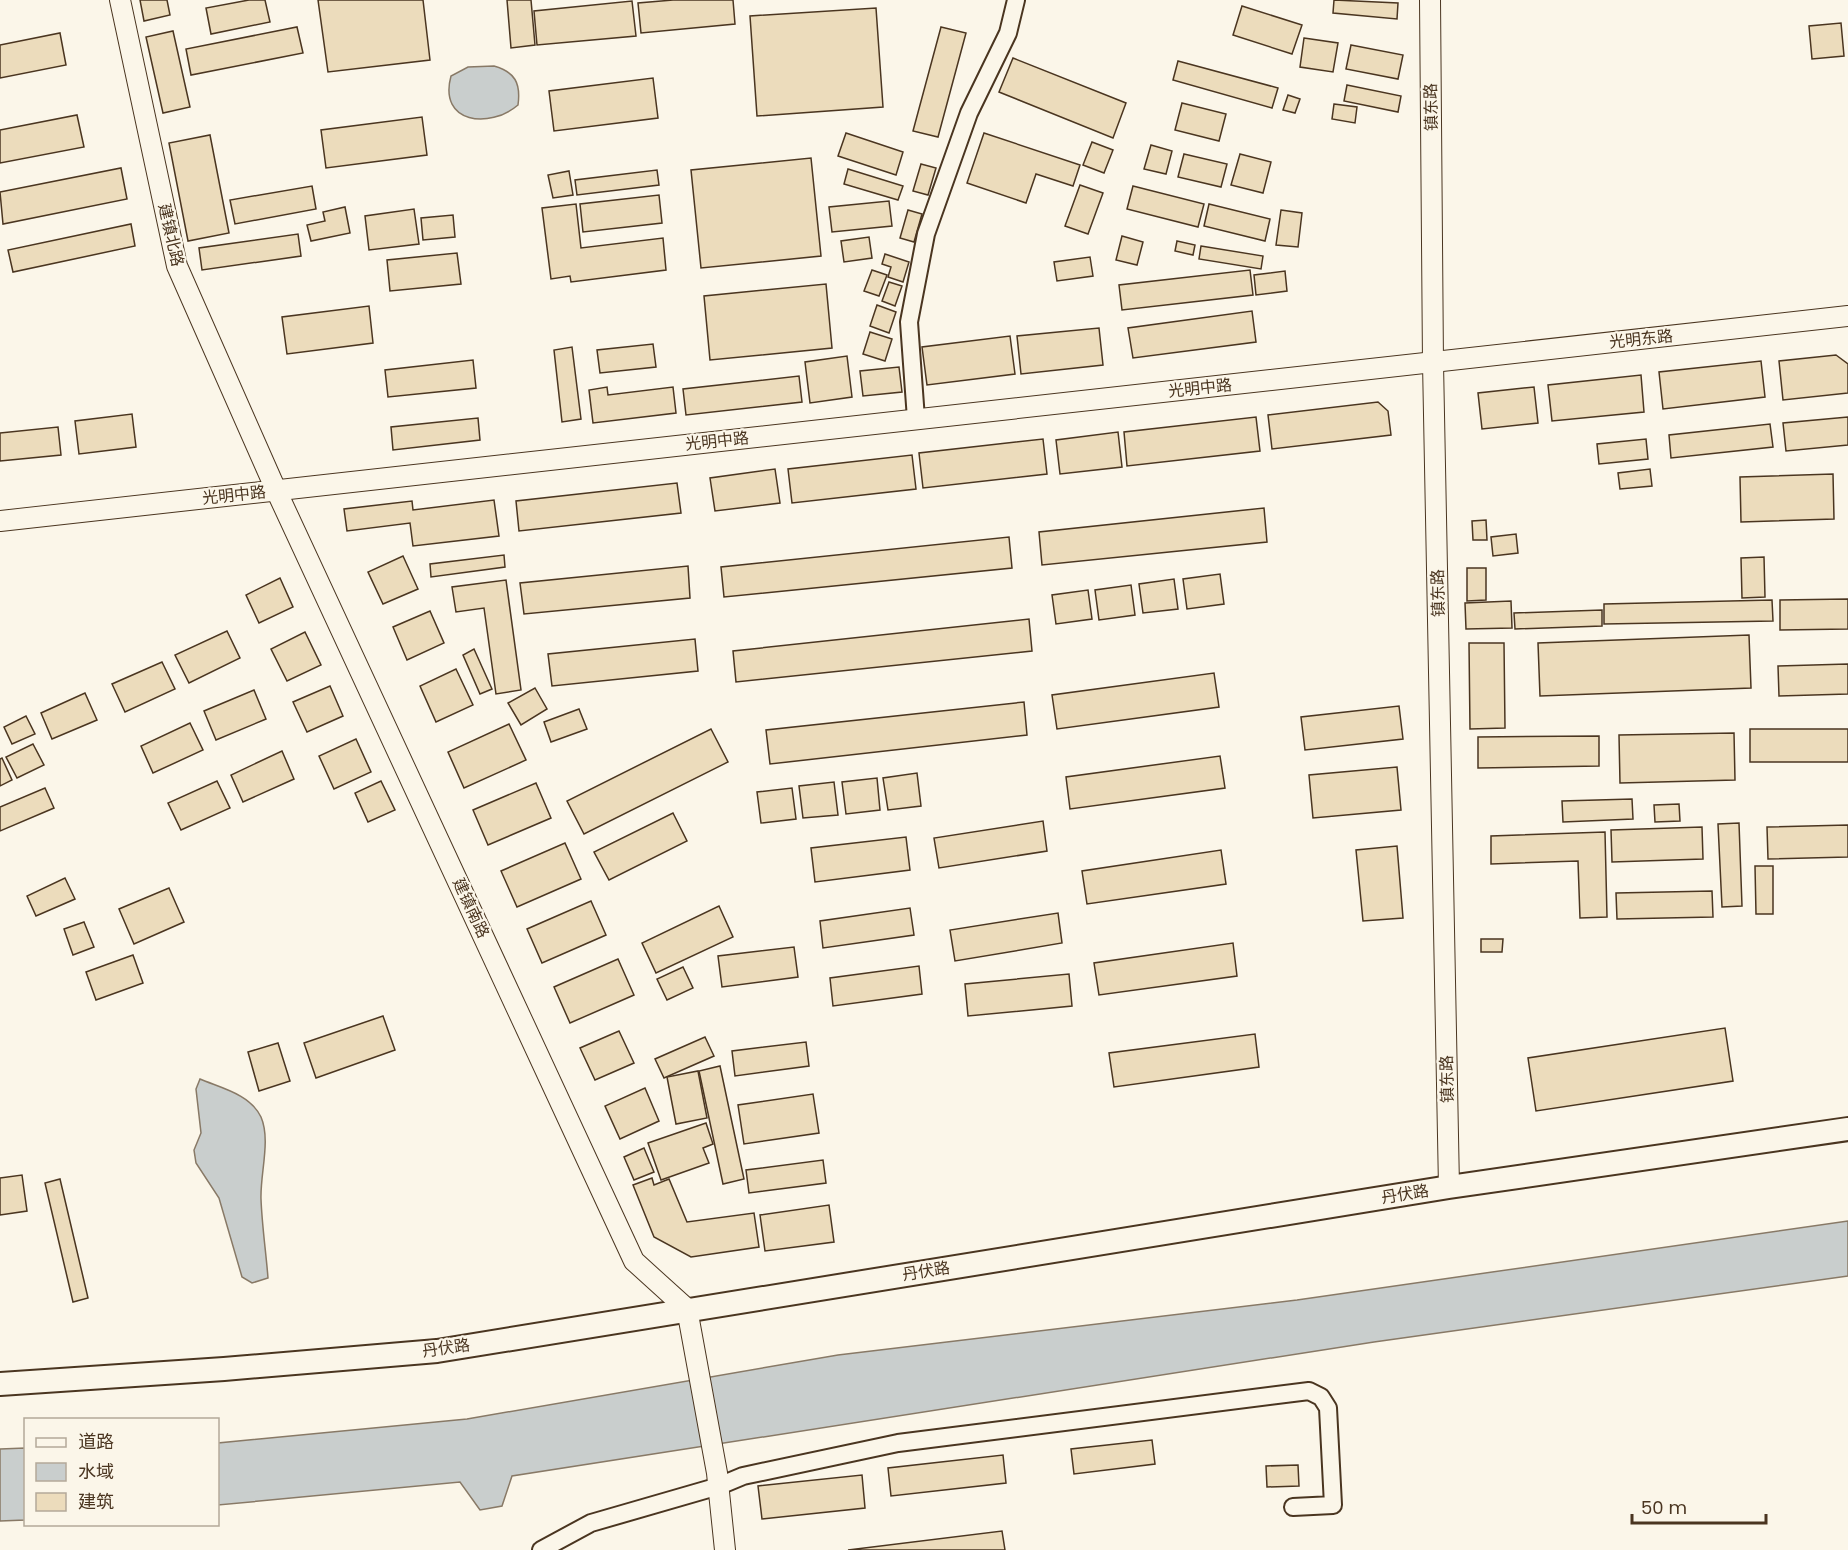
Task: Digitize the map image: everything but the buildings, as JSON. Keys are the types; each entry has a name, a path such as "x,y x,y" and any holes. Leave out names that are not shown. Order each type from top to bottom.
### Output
{"main road":[{"name":"丹伏路","path":"0,1384 224,1370 437,1351 1449,1187 1848,1129"}],"street":[{"name":"建镇北路","path":"120,0 177,267 276,490"},
{"path":"916,419 909,322 926,234 969,112 1008,33 1016,0"},
{"name":"镇东路","path":"1430,0 1434,363 1449,1187"},
{"name":"光明东路","path":"1434,363 1848,316"},
{"name":"光明中路","path":"0,521 1434,363"},
{"name":"建镇南路","path":"276,490 634,1262 687,1309"},
{"path":"687,1309 716,1466 725,1550"},
{"path":"541,1550 591,1523 719,1486 743,1476 898,1443 1309,1391 1321,1397 1328,1408 1333,1505 1293,1507"}],"water":[{"path":"494,66 512,75 518,90 518,105 507,113 481,119 469,118 459,113 452,104 449,92 451,76 468,67"},
{"path":"200,1079 242,1097 256,1109 264,1126 265,1146 261,1199 268,1278 252,1283 242,1277 219,1198 196,1163 194,1150 201,1133 196,1089"},
{"path":"1848,1221 1848,1276 1374,1342 512,1476 502,1506 480,1510 460,1482 219,1505 219,1443 467,1419 838,1355 1297,1300"},
{"path":"24,1448 24,1520 0,1521 0,1449"}]}
